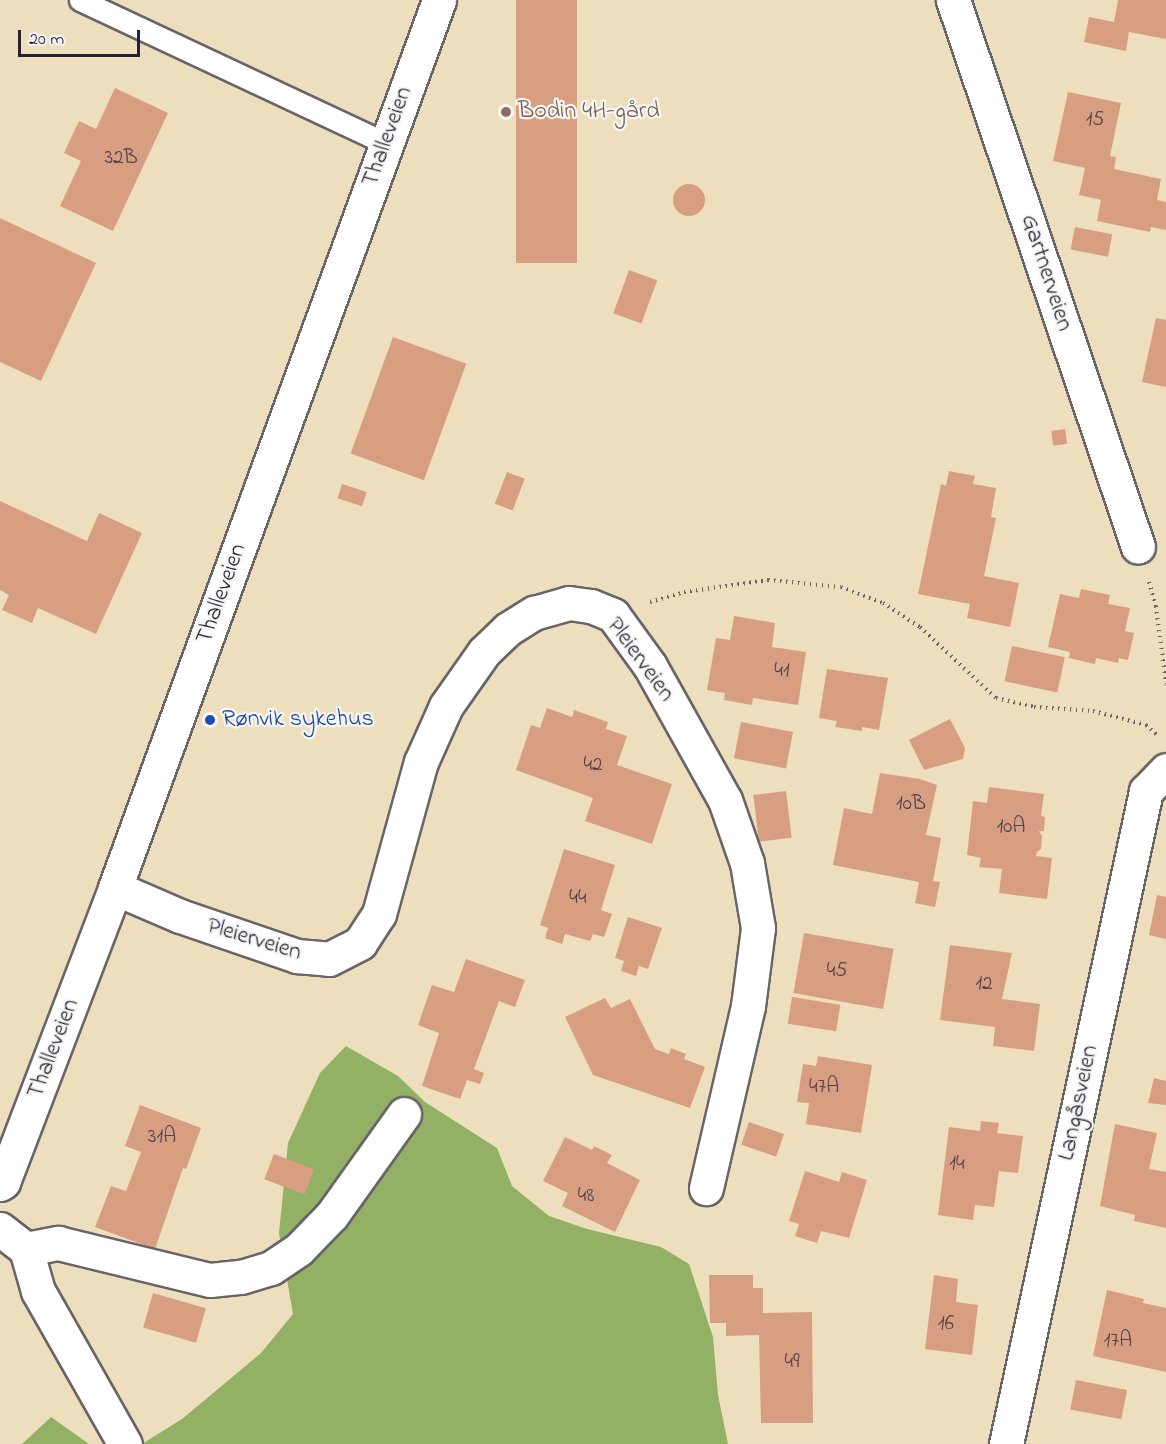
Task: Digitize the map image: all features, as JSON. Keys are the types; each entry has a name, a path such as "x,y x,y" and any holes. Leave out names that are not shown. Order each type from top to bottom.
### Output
{"street":[{"name":"Thalleveien","path":"1,1187 115,888 439,0"},
{"name":"Gartnerveien","path":"953,0 1138,547"},
{"name":"Pleierveien","path":"115,888 180,916 297,956 329,959 360,943 379,914 421,762 446,706 484,652 508,629 534,613 569,603 591,606 613,615 650,666 725,800 747,863 758,928 748,1006 706,1188"},
{"name":"Langåsveien","path":"1006,1444 1146,791 1166,770"},
{"path":"26,1249 58,1243 210,1280 241,1277 271,1268 298,1249 332,1215 404,1114"},
{"path":"0,1229 26,1249 38,1291 125,1444"}],"lane":[{"path":"80,0 385,143"}],"path":[{"path":"1138,547 1156,606 1166,684"},
{"path":"613,615 684,592 768,580 841,587 883,603 920,627 996,698 1034,707 1093,711 1146,725 1159,737"}],"green space":[{"path":"346,1046 398,1076 425,1102 497,1148 512,1186 549,1216 587,1229 661,1247 689,1264 713,1337 718,1395 728,1444 142,1444 182,1419 261,1353 293,1314 279,1233 288,1143 320,1073"},
{"path":"51,1417 89,1444 22,1444"}],"building":[{"path":"516,0 577,0 577,263 516,263"},
{"path":"1118,0 1166,0 1166,39 1129,32 1126,51 1084,42 1089,17 1114,22"},
{"path":"115,88 168,113 113,231 60,206 81,161 64,153 79,121 96,129"},
{"path":"1068,92 1121,103 1110,156 1116,157 1114,169 1161,179 1157,200 1166,202 1166,230 1151,227 1150,232 1097,221 1101,200 1079,195 1085,168 1053,161"},
{"path":"689,184 700,189 705,200 700,211 689,216 678,211 673,200 678,189"},
{"path":"0,218 96,263 41,381 0,362"},
{"path":"1075,227 1112,234 1108,257 1071,250"},
{"path":"629,270 657,280 641,323 613,313"},
{"path":"1156,318 1166,320 1166,387 1142,382"},
{"path":"393,337 466,364 424,480 351,454"},
{"path":"1065,429 1067,444 1053,446 1051,431"},
{"path":"949,471 975,476 973,484 996,488 991,517 996,518 984,576 1019,583 1010,627 967,618 970,604 918,594 941,484 946,486"},
{"path":"507,472 525,479 513,511 495,504"},
{"path":"342,484 367,492 362,506 337,498"},
{"path":"0,501 87,541 99,513 142,533 96,634 38,608 32,623 2,610 9,595 0,590"},
{"path":"1081,589 1110,595 1108,604 1130,608 1125,631 1134,633 1128,660 1119,658 1118,663 1096,658 1095,664 1069,658 1070,652 1048,647 1060,594 1079,598"},
{"path":"734,616 775,623 772,647 806,652 798,705 753,698 752,705 724,700 725,693 707,690 716,638 730,640"},
{"path":"1012,646 1065,657 1057,692 1005,681"},
{"path":"827,669 888,678 879,730 862,727 862,731 835,727 837,721 819,718"},
{"path":"547,708 572,717 574,710 608,722 606,729 627,736 617,765 672,784 652,844 585,821 593,798 516,770 531,725 540,728"},
{"path":"950,719 965,748 963,759 924,770 909,740"},
{"path":"741,722 793,732 786,768 734,758"},
{"path":"880,773 920,779 937,785 926,835 941,838 933,881 940,882 935,907 915,903 919,882 833,865 844,808 872,814"},
{"path":"989,787 1044,794 1041,816 1045,817 1044,831 1039,831 1042,836 1041,849 1036,856 1052,858 1047,899 999,893 1002,869 979,867 981,858 967,855 973,801 987,803"},
{"path":"786,791 792,838 759,842 753,795"},
{"path":"564,849 615,865 601,910 612,914 604,937 593,934 590,941 565,934 562,944 545,938 548,928 540,925"},
{"path":"1157,895 1166,897 1166,939 1149,935"},
{"path":"628,917 662,928 648,969 639,966 636,976 621,971 624,961 615,958"},
{"path":"804,933 894,949 883,1009 793,993"},
{"path":"950,945 1012,953 1002,999 1040,1004 1034,1051 993,1046 995,1027 940,1020"},
{"path":"466,959 525,980 515,1007 499,1001 474,1069 484,1073 480,1084 467,1080 460,1099 422,1086 439,1033 418,1025 432,985 454,992"},
{"path":"792,997 840,1005 836,1031 788,1024"},
{"path":"605,998 611,1008 630,999 655,1049 669,1054 671,1048 686,1054 684,1059 705,1067 690,1108 593,1075 565,1017"},
{"path":"818,1056 872,1065 861,1133 806,1124 809,1103 797,1102 803,1064 816,1066"},
{"path":"1154,1078 1166,1081 1166,1105 1148,1103"},
{"path":"140,1105 201,1128 186,1169 183,1168 155,1249 95,1227 111,1186 126,1191 141,1152 125,1146"},
{"path":"981,1121 999,1123 997,1133 1023,1136 1018,1173 999,1171 994,1207 975,1205 973,1220 938,1215 949,1127 980,1131"},
{"path":"749,1122 784,1134 776,1157 741,1145"},
{"path":"1115,1124 1157,1133 1149,1169 1166,1172 1166,1228 1134,1221 1135,1215 1100,1206"},
{"path":"565,1137 592,1150 594,1146 612,1155 607,1163 640,1180 615,1232 562,1206 568,1193 543,1181"},
{"path":"274,1154 314,1169 304,1195 264,1179"},
{"path":"805,1171 839,1182 842,1172 867,1180 849,1238 821,1231 817,1243 795,1236 799,1224 789,1221"},
{"path":"709,1275 753,1275 753,1288 763,1288 763,1313 812,1312 813,1423 761,1423 759,1335 726,1336 726,1323 710,1323"},
{"path":"934,1275 958,1279 956,1302 978,1305 972,1355 925,1349"},
{"path":"1107,1290 1144,1299 1143,1303 1166,1308 1166,1372 1093,1356"},
{"path":"153,1293 206,1308 196,1343 143,1328"},
{"path":"1076,1380 1127,1390 1121,1419 1070,1409"}],"place":[{"name":"Bodin 4H-gård","path":"506,112"},
{"name":"Rønvik sykehus","path":"210,720"}]}
